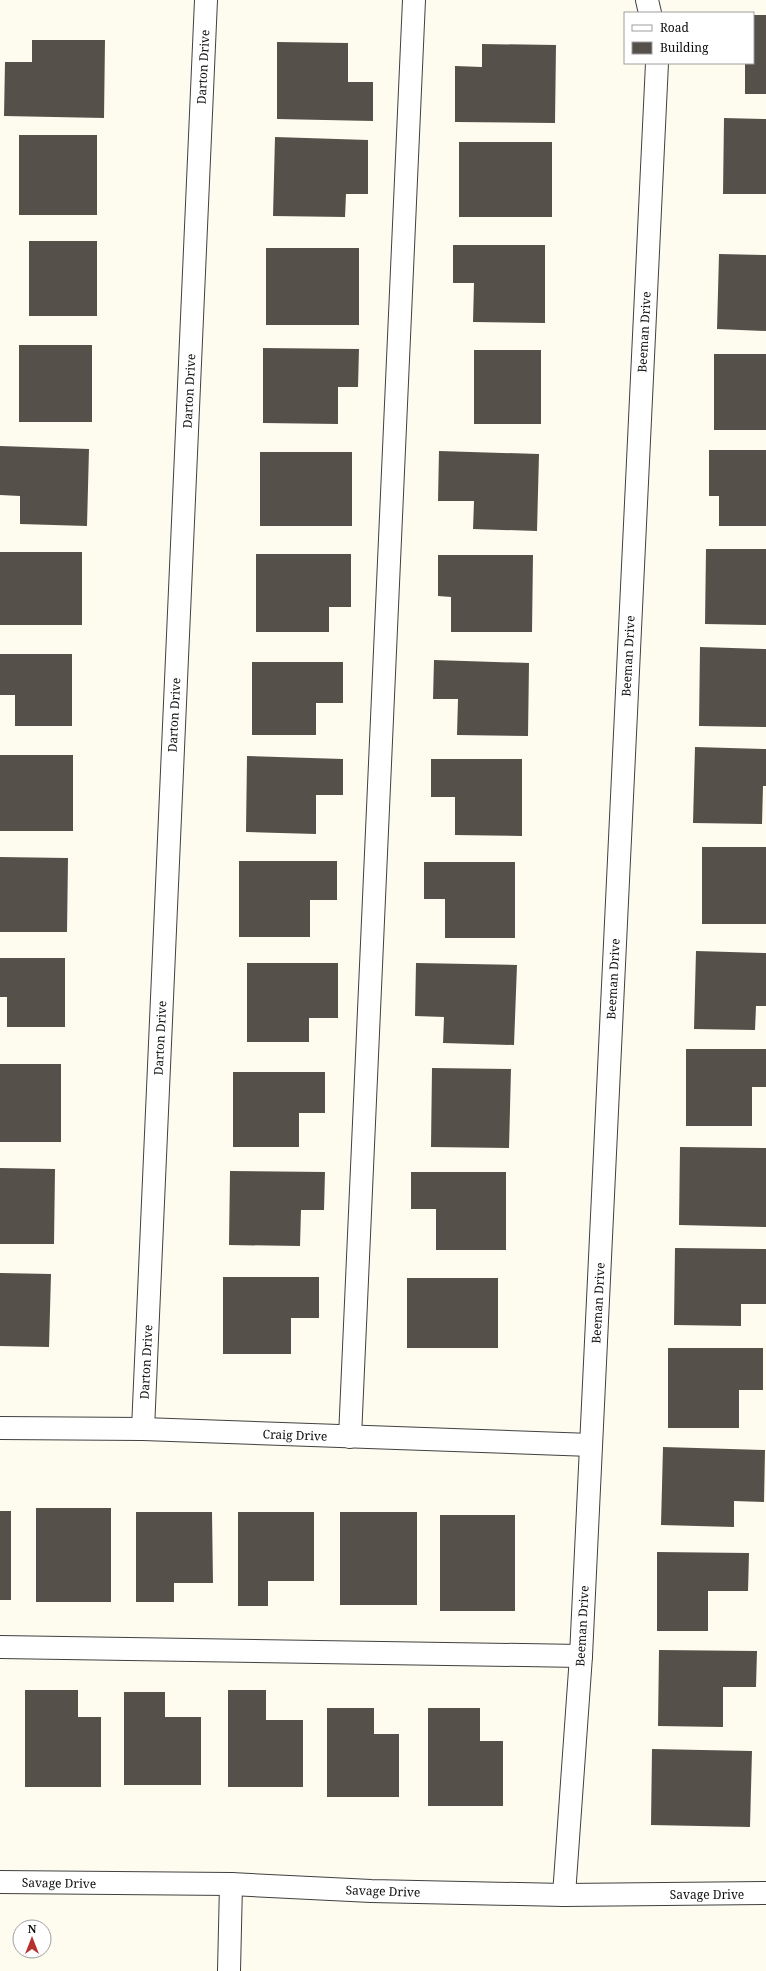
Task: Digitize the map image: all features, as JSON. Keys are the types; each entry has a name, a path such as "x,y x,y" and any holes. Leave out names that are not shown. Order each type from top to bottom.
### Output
{"street":[{"name":"Darton Drive","path":"143,1429 206,0"},
{"path":"350,1437 414,0"},
{"path":"647,0 650,12"},
{"name":"Beeman Drive","path":"564,1895 581,1656 657,64"},
{"name":"Craig Drive","path":"0,1428 143,1429 591,1445"},
{"path":"0,1647 581,1656"},
{"name":"Savage Drive","path":"0,1882 231,1884 371,1891 564,1895 766,1894"},
{"path":"229,1971 231,1884"}],"building":[{"path":"754,15 766,15 766,94 745,94 745,64 754,64"},
{"path":"32,40 105,40 104,118 4,116 5,62 32,62"},
{"path":"277,42 348,43 348,82 373,82 373,121 277,119"},
{"path":"482,44 556,45 555,123 455,122 455,66 482,67"},
{"path":"724,118 766,119 766,194 723,194"},
{"path":"19,135 97,135 97,215 19,215"},
{"path":"275,137 368,140 368,194 346,194 345,217 273,216"},
{"path":"459,142 552,142 552,217 459,217"},
{"path":"29,241 97,241 97,316 29,316"},
{"path":"453,245 545,245 545,323 473,322 474,283 453,283"},
{"path":"266,248 359,248 359,325 266,325"},
{"path":"719,254 766,255 766,331 717,329"},
{"path":"19,345 92,345 92,422 19,422"},
{"path":"263,348 359,349 358,387 338,387 338,424 263,423"},
{"path":"474,350 541,350 541,424 474,424"},
{"path":"714,354 766,354 766,430 714,430"},
{"path":"0,446 89,449 87,526 20,524 20,496 0,495"},
{"path":"709,450 766,450 766,526 719,526 719,496 709,496"},
{"path":"439,451 539,454 537,531 473,529 474,501 438,501"},
{"path":"260,452 352,452 352,526 260,526"},
{"path":"706,549 766,549 766,625 705,624"},
{"path":"0,552 82,552 82,625 0,625"},
{"path":"256,554 351,554 351,607 329,607 329,632 256,632"},
{"path":"438,555 533,555 532,632 451,632 451,597 438,596"},
{"path":"700,647 766,649 766,727 699,726"},
{"path":"0,654 72,654 72,726 15,726 15,695 0,695"},
{"path":"434,660 529,663 528,736 457,735 458,699 433,699"},
{"path":"252,662 343,662 343,703 316,703 316,735 252,735"},
{"path":"695,747 766,749 766,786 763,786 762,824 693,823"},
{"path":"0,755 73,755 73,831 0,831"},
{"path":"247,756 343,759 343,795 316,795 316,834 246,832"},
{"path":"431,759 522,759 522,836 455,835 455,797 431,797"},
{"path":"702,847 766,847 766,924 702,924"},
{"path":"0,857 68,858 67,932 0,932"},
{"path":"239,861 337,861 337,900 310,900 310,937 239,937"},
{"path":"424,862 515,862 515,938 445,938 445,899 424,899"},
{"path":"696,951 766,953 766,1006 756,1006 755,1030 694,1029"},
{"path":"0,958 65,958 65,1027 7,1027 7,997 0,997"},
{"path":"247,963 338,963 338,1018 309,1018 309,1042 247,1042"},
{"path":"416,963 517,965 514,1045 443,1043 444,1017 415,1016"},
{"path":"686,1049 766,1049 766,1087 752,1087 752,1126 686,1126"},
{"path":"0,1064 61,1064 61,1142 0,1142"},
{"path":"432,1068 511,1069 509,1148 431,1147"},
{"path":"233,1072 325,1072 325,1113 299,1113 299,1147 233,1147"},
{"path":"680,1147 766,1148 766,1227 679,1225"},
{"path":"0,1168 55,1169 54,1244 0,1244"},
{"path":"230,1171 325,1172 324,1210 301,1210 300,1246 229,1245"},
{"path":"411,1172 506,1172 506,1250 436,1250 436,1209 411,1209"},
{"path":"675,1248 766,1249 766,1304 741,1304 741,1326 674,1325"},
{"path":"0,1273 51,1274 49,1347 0,1346"},
{"path":"223,1277 319,1277 319,1318 291,1318 291,1354 223,1354"},
{"path":"407,1278 498,1278 498,1348 407,1348"},
{"path":"668,1348 763,1348 763,1390 739,1390 739,1428 668,1428"},
{"path":"663,1447 765,1450 764,1502 734,1501 734,1527 661,1525"},
{"path":"36,1508 111,1508 111,1602 36,1602"},
{"path":"0,1511 11,1511 11,1600 0,1600"},
{"path":"136,1512 212,1512 213,1583 174,1583 174,1602 136,1602"},
{"path":"238,1512 314,1512 314,1581 268,1581 268,1606 238,1606"},
{"path":"340,1512 417,1512 417,1605 340,1605"},
{"path":"440,1515 515,1515 515,1611 440,1611"},
{"path":"657,1552 749,1553 748,1591 708,1591 708,1631 657,1631"},
{"path":"659,1650 757,1651 756,1687 723,1687 723,1727 658,1726"},
{"path":"25,1690 78,1690 78,1717 101,1717 101,1787 25,1787"},
{"path":"228,1690 266,1690 266,1720 303,1720 303,1787 228,1787"},
{"path":"124,1692 165,1692 165,1717 201,1717 201,1785 124,1785"},
{"path":"327,1708 374,1708 374,1734 399,1734 399,1797 327,1797"},
{"path":"428,1708 480,1708 480,1741 503,1741 503,1806 428,1806"},
{"path":"652,1749 752,1751 750,1827 651,1825"}]}
